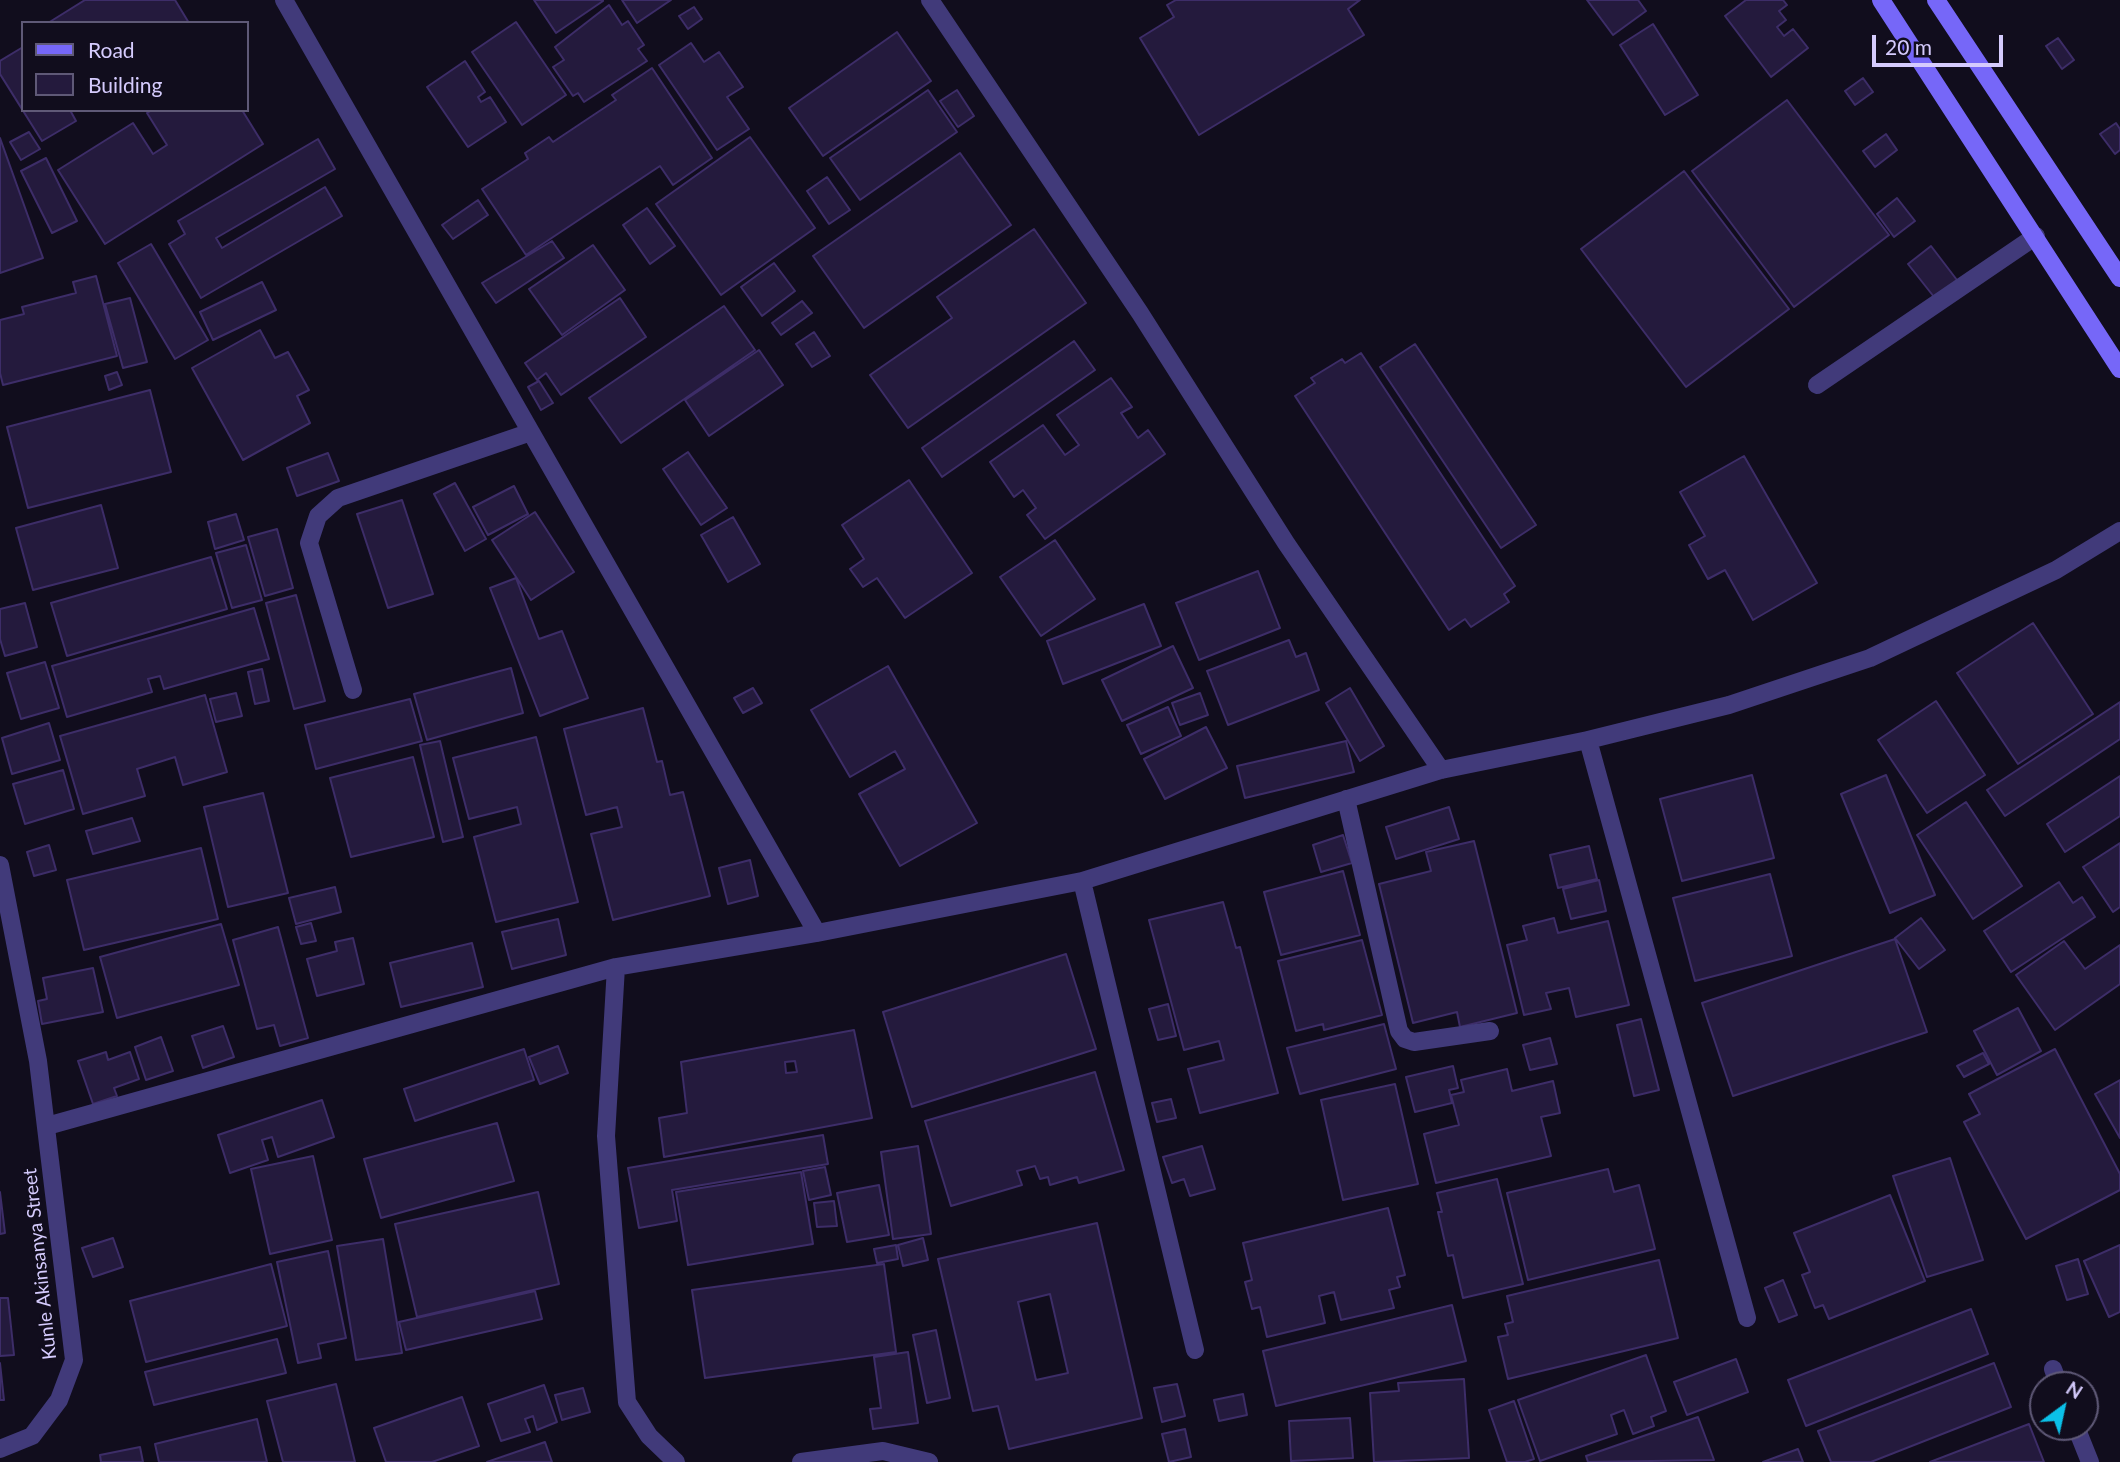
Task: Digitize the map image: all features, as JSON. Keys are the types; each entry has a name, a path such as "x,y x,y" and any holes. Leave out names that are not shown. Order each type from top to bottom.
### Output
{"main road":[{"path":"1881,0 2120,369"},
{"path":"1936,0 2120,278"}],"street":[{"path":"284,0 817,933"},
{"path":"930,0 1140,313 1286,543 1441,769"},
{"path":"1816,385 2036,236"},
{"path":"353,690 309,543 318,516 338,498 531,432"},
{"path":"47,1126 616,967 817,933 1082,881 1441,769 1588,740 1729,705 1870,659 2056,570 2120,531"},
{"path":"1588,740 1747,1318"},
{"path":"1346,799 1399,1031 1405,1039 1414,1042 1490,1031"},
{"name":"Kunle Akinsanya Street","path":"0,866 38,1061 74,1360 59,1400 32,1436 0,1448"},
{"path":"1082,881 1195,1350"},
{"path":"616,967 606,1136 627,1402 649,1436 676,1462"},
{"path":"2082,1441 2090,1462"},
{"path":"801,1462 883,1451 929,1462"}],"building":[{"path":"85,0 175,0 188,21 51,21"},
{"path":"534,0 603,0 603,1 556,33"},
{"path":"622,0 671,0 637,23"},
{"path":"1176,0 1360,0 1348,9 1364,35 1199,135 1140,38 1174,17 1167,5"},
{"path":"1587,0 1638,0 1646,11 1613,35"},
{"path":"1746,0 1783,0 1787,5 1779,11 1786,20 1777,27 1784,36 1793,29 1808,48 1771,77 1725,16"},
{"path":"609,5 622,25 628,21 644,45 638,49 647,61 584,102 578,93 573,96 553,67 564,60 555,47"},
{"path":"694,7 702,19 688,29 679,16"},
{"path":"516,22 566,95 522,125 472,52"},
{"path":"1653,24 1698,95 1665,115 1620,45"},
{"path":"897,32 931,81 823,156 789,108"},
{"path":"2058,38 2074,60 2062,69 2046,46"},
{"path":"691,43 704,62 719,52 743,87 727,97 749,129 717,150 659,65"},
{"path":"21,48 21,108 0,74 0,61"},
{"path":"465,61 485,92 478,97 481,102 490,97 506,122 468,147 427,87"},
{"path":"652,68 712,158 673,185 660,166 526,255 482,189 528,159 525,153 549,137 553,142 616,100 612,95"},
{"path":"1863,78 1873,92 1855,105 1845,91"},
{"path":"928,90 957,132 860,200 830,158"},
{"path":"957,90 974,116 958,127 940,101"},
{"path":"1787,100 1889,235 1794,307 1692,171"},
{"path":"24,112 71,112 76,121 42,141"},
{"path":"243,112 263,144 105,244 58,170 133,123 153,154 167,145 147,113"},
{"path":"2116,123 2120,129 2120,150 2115,154 2100,134"},
{"path":"29,132 40,149 21,160 10,142"},
{"path":"1886,134 1897,150 1875,167 1863,151"},
{"path":"750,137 815,228 721,295 656,204"},
{"path":"0,138 43,258 0,273"},
{"path":"318,139 335,169 216,238 222,248 325,187 342,216 201,298 169,244 185,234 178,221"},
{"path":"960,153 1011,225 864,328 813,256"},
{"path":"46,158 77,221 52,233 21,171"},
{"path":"1684,171 1789,309 1686,387 1581,249"},
{"path":"827,177 850,210 829,224 807,191"},
{"path":"1897,198 1915,221 1894,237 1877,214"},
{"path":"478,200 488,215 453,239 442,225"},
{"path":"647,208 675,246 650,264 623,225"},
{"path":"1034,229 1086,303 908,428 870,375 952,318 937,297"},
{"path":"552,241 564,258 496,303 482,283"},
{"path":"151,244 208,340 175,359 118,263"},
{"path":"593,245 625,290 562,335 529,289"},
{"path":"1931,246 1960,284 1938,302 1908,264"},
{"path":"774,263 795,291 762,316 741,287"},
{"path":"96,276 117,356 3,385 0,373 0,320 24,314 22,307 76,293 73,282"},
{"path":"262,282 276,310 213,340 200,312"},
{"path":"130,298 147,362 123,368 105,304"},
{"path":"620,298 646,337 561,395 546,373 537,380 525,363"},
{"path":"802,301 812,313 781,335 772,323"},
{"path":"724,306 755,350 621,443 589,398"},
{"path":"260,330 275,358 288,352 309,390 297,396 310,423 243,460 192,368"},
{"path":"814,332 830,356 812,367 796,344"},
{"path":"1074,341 1095,370 942,477 922,448"},
{"path":"1415,344 1536,525 1501,548 1380,367"},
{"path":"759,350 783,385 709,436 685,400"},
{"path":"1361,353 1515,586 1504,594 1509,602 1471,627 1465,619 1449,630 1295,396 1315,383 1311,378 1342,359 1345,363"},
{"path":"117,372 122,385 109,390 105,376"},
{"path":"1111,378 1132,407 1121,413 1138,438 1148,430 1165,454 1045,539 1027,515 1036,508 1023,490 1014,497 990,462 1043,425 1065,455 1079,445 1057,415"},
{"path":"539,381 553,403 541,410 528,387"},
{"path":"150,390 171,472 28,508 7,427"},
{"path":"688,452 727,508 701,525 663,469"},
{"path":"328,453 339,481 297,496 287,468"},
{"path":"1744,456 1817,583 1753,620 1725,570 1708,579 1689,545 1705,536 1680,492"},
{"path":"909,480 972,573 905,618 877,578 863,587 850,569 864,559 842,525"},
{"path":"455,483 486,539 465,551 434,494"},
{"path":"514,486 528,514 488,535 473,507"},
{"path":"402,500 433,594 388,608 357,514"},
{"path":"101,505 118,568 33,590 16,528"},
{"path":"535,512 574,572 531,600 492,540"},
{"path":"236,514 244,540 215,549 208,522"},
{"path":"733,517 760,564 728,582 701,535"},
{"path":"277,529 293,588 265,596 248,537"},
{"path":"1055,540 1095,599 1041,636 1000,577"},
{"path":"246,545 262,600 232,608 216,553"},
{"path":"211,557 227,609 67,656 51,603"},
{"path":"1258,571 1280,628 1199,660 1176,603"},
{"path":"516,578 539,639 562,631 588,698 540,716 490,588"},
{"path":"296,595 325,701 294,709 266,603"},
{"path":"25,603 37,647 5,656 0,639 0,609"},
{"path":"1144,604 1161,646 1063,684 1047,641"},
{"path":"254,608 269,659 164,689 160,676 148,679 152,692 67,717 52,666"},
{"path":"2033,623 2093,714 2018,764 1957,673"},
{"path":"1289,640 1296,657 1306,653 1319,690 1228,725 1207,671"},
{"path":"1173,646 1193,688 1122,721 1102,680"},
{"path":"45,662 59,708 21,719 7,673"},
{"path":"888,666 977,823 900,866 859,794 905,769 895,751 850,777 811,710"},
{"path":"511,668 523,713 427,740 414,694"},
{"path":"262,669 269,701 255,704 248,672"},
{"path":"753,688 762,703 743,713 734,698"},
{"path":"1350,688 1384,746 1360,761 1326,703"},
{"path":"236,693 242,716 216,722 210,699"},
{"path":"1200,693 1208,715 1180,725 1172,703"},
{"path":"205,695 227,772 183,785 175,757 137,769 145,796 83,814 60,736"},
{"path":"410,699 422,741 316,769 305,725"},
{"path":"1936,701 1985,775 1927,813 1878,740"},
{"path":"2120,702 2120,739 2005,816 1987,790"},
{"path":"1168,707 1181,736 1141,754 1127,725"},
{"path":"643,708 657,762 662,761 670,795 683,792 710,896 613,920 591,834 622,827 617,807 586,815 564,729"},
{"path":"49,723 60,760 12,774 2,738"},
{"path":"1206,727 1227,768 1165,799 1144,759"},
{"path":"536,737 578,902 496,922 474,837 521,824 517,807 469,819 453,758"},
{"path":"440,741 463,837 443,842 420,745"},
{"path":"1346,741 1354,772 1245,798 1237,766"},
{"path":"413,757 434,837 351,857 330,778"},
{"path":"63,770 74,809 25,824 13,784"},
{"path":"1752,775 1774,858 1682,881 1660,799"},
{"path":"1886,775 1935,895 1890,913 1841,794"},
{"path":"2120,776 2120,816 2065,852 2047,824"},
{"path":"263,793 288,893 228,907 204,807"},
{"path":"1966,802 2022,886 1973,919 1917,835"},
{"path":"1449,807 1459,839 1396,859 1386,827"},
{"path":"132,818 140,841 93,854 86,831"},
{"path":"1343,835 1352,863 1321,872 1313,845"},
{"path":"1474,841 1517,1013 1460,1027 1457,1012 1413,1023 1379,884 1431,871 1426,852"},
{"path":"2120,843 2120,907 2113,912 2083,867"},
{"path":"49,845 56,870 34,876 27,852"},
{"path":"1589,846 1597,879 1558,888 1550,855"},
{"path":"201,848 218,919 84,950 67,880"},
{"path":"750,860 758,896 728,904 719,868"},
{"path":"1343,871 1360,935 1281,955 1264,892"},
{"path":"1770,874 1792,956 1695,981 1673,898"},
{"path":"1599,880 1606,911 1571,919 1563,889"},
{"path":"2059,882 2073,903 2082,897 2095,917 2011,972 1984,931"},
{"path":"335,887 341,912 296,924 289,898"},
{"path":"1223,902 1236,948 1240,947 1278,1093 1200,1113 1188,1069 1224,1060 1219,1041 1184,1050 1149,920"},
{"path":"1554,918 1558,933 1608,921 1629,1005 1576,1017 1569,988 1546,993 1551,1009 1524,1015 1507,945 1527,940 1523,926"},
{"path":"1921,918 1945,950 1919,969 1895,938"},
{"path":"558,919 566,955 512,969 502,932"},
{"path":"311,923 316,941 301,944 296,927"},
{"path":"221,924 239,985 117,1018 100,957"},
{"path":"278,927 308,1038 280,1046 274,1025 257,1029 233,940"},
{"path":"353,938 364,984 317,996 307,959 337,951 335,942"},
{"path":"1895,939 1927,1032 1733,1096 1702,1003"},
{"path":"1362,940 1382,1015 1324,1030 1323,1024 1296,1031 1278,961"},
{"path":"2064,941 2085,969 2120,945 2120,984 2055,1030 2016,975"},
{"path":"472,943 483,987 401,1007 390,963"},
{"path":"1066,954 1096,1049 912,1107 883,1012"},
{"path":"93,968 103,1012 42,1024 38,1001 47,999 43,978"},
{"path":"1168,1004 1176,1036 1158,1040 1149,1009"},
{"path":"2018,1008 2041,1051 1997,1075 1974,1031"},
{"path":"1641,1019 1659,1090 1634,1096 1617,1025"},
{"path":"1384,1024 1396,1069 1300,1094 1287,1048"},
{"path":"223,1026 234,1057 203,1068 192,1036"},
{"path":"854,1030 872,1118 664,1157 659,1118 687,1113 681,1062","holes":["795,1061 797,1072 786,1073 785,1062"]},
{"path":"161,1037 173,1071 146,1080 135,1047"},
{"path":"1550,1038 1557,1064 1530,1070 1523,1045"},
{"path":"558,1046 568,1073 540,1084 529,1057"},
{"path":"524,1049 534,1080 415,1121 404,1089"},
{"path":"2055,1049 2120,1174 2120,1190 2026,1239 1964,1122 1980,1114 1969,1094"},
{"path":"106,1052 108,1060 130,1052 139,1079 114,1088 117,1096 93,1104 78,1061"},
{"path":"1983,1053 1989,1064 1964,1077 1957,1066"},
{"path":"1453,1066 1458,1088 1449,1090 1452,1103 1415,1112 1406,1077"},
{"path":"1507,1069 1512,1091 1553,1081 1560,1113 1541,1117 1551,1156 1436,1183 1424,1134 1459,1125 1451,1095 1464,1092 1461,1080"},
{"path":"1095,1072 1124,1170 1079,1183 1077,1177 1050,1185 1048,1177 1040,1179 1035,1166 1017,1171 1022,1185 951,1206 925,1121"},
{"path":"2120,1080 2120,1138 2095,1094"},
{"path":"1395,1084 1418,1184 1343,1200 1321,1100"},
{"path":"1171,1099 1176,1118 1157,1122 1152,1103"},
{"path":"322,1100 334,1137 278,1157 272,1137 262,1140 268,1160 230,1173 218,1135"},
{"path":"497,1123 514,1181 381,1218 364,1159"},
{"path":"823,1135 828,1164 672,1190 677,1221 639,1228 628,1168"},
{"path":"918,1146 931,1234 893,1239 881,1152"},
{"path":"1202,1146 1215,1189 1190,1196 1184,1179 1172,1183 1163,1157"},
{"path":"313,1156 332,1240 270,1254 251,1169"},
{"path":"1950,1158 1983,1260 1927,1277 1893,1176"},
{"path":"825,1167 831,1195 809,1200 803,1171"},
{"path":"1608,1169 1614,1192 1639,1185 1655,1249 1528,1280 1507,1193"},
{"path":"801,1172 813,1244 688,1265 676,1192"},
{"path":"1497,1179 1523,1284 1463,1298 1453,1255 1448,1256 1438,1212 1442,1212 1437,1193"},
{"path":"879,1185 889,1235 847,1242 837,1193"},
{"path":"0,1192 5,1233 0,1234"},
{"path":"538,1192 559,1284 417,1317 395,1224"},
{"path":"1890,1195 1925,1281 1829,1319 1823,1305 1815,1308 1802,1275 1810,1272 1794,1233"},
{"path":"834,1201 837,1226 817,1227 814,1203"},
{"path":"1388,1208 1405,1275 1397,1277 1400,1287 1389,1290 1394,1308 1341,1320 1334,1292 1319,1296 1325,1323 1267,1337 1260,1307 1252,1309 1245,1282 1252,1280 1243,1243"},
{"path":"1097,1223 1142,1418 1009,1449 998,1406 973,1411 938,1259","holes":["1050,1294 1068,1373 1036,1380 1018,1302"]},
{"path":"113,1238 123,1267 93,1277 82,1248"},
{"path":"923,1238 928,1260 903,1266 898,1245"},
{"path":"383,1239 402,1353 356,1360 337,1246"},
{"path":"896,1245 898,1259 877,1263 874,1249"},
{"path":"2120,1245 2120,1312 2109,1317 2084,1261"},
{"path":"328,1251 346,1338 318,1344 321,1358 298,1363 277,1262"},
{"path":"2078,1259 2088,1294 2067,1300 2056,1266"},
{"path":"1659,1260 1678,1338 1508,1379 1498,1337 1508,1335 1505,1324 1513,1322 1507,1296"},
{"path":"271,1264 287,1326 146,1362 130,1301"},
{"path":"884,1264 896,1352 705,1378 692,1290"},
{"path":"1783,1280 1797,1315 1779,1322 1765,1288"},
{"path":"535,1291 542,1319 406,1350 399,1322"},
{"path":"0,1298 8,1298 14,1355 0,1356"},
{"path":"1452,1305 1466,1361 1276,1406 1263,1351"},
{"path":"1971,1309 1988,1354 1806,1426 1788,1380"},
{"path":"936,1330 950,1398 927,1403 913,1335"},
{"path":"277,1339 286,1373 154,1405 145,1372"},
{"path":"908,1352 918,1423 873,1429 870,1409 881,1408 874,1357"},
{"path":"1646,1355 1666,1411 1651,1417 1654,1426 1633,1434 1624,1410 1611,1415 1617,1434 1540,1461 1518,1400"},
{"path":"1736,1359 1748,1392 1687,1415 1674,1382"},
{"path":"0,1363 4,1400 0,1400"},
{"path":"1994,1363 2011,1407 1871,1462 1831,1462 1818,1431"},
{"path":"1464,1379 1469,1458 1374,1462 1370,1393 1399,1391 1398,1383"},
{"path":"336,1384 355,1462 283,1462 267,1401"},
{"path":"1177,1384 1185,1416 1162,1422 1154,1388"},
{"path":"544,1385 557,1422 537,1430 533,1416 525,1419 530,1432 501,1441 488,1404"},
{"path":"583,1388 590,1412 562,1420 555,1395"},
{"path":"1243,1394 1247,1415 1219,1421 1214,1400"},
{"path":"462,1397 479,1446 432,1462 386,1462 374,1428"},
{"path":"1514,1401 1534,1459 1525,1462 1507,1462 1489,1410"},
{"path":"1698,1417 1714,1460 1588,1462 1586,1456"},
{"path":"1350,1418 1353,1458 1291,1461 1289,1421"},
{"path":"257,1419 267,1462 159,1462 155,1444"},
{"path":"2029,1424 2029,1441 2036,1441 2044,1462 1930,1462"},
{"path":"1185,1429 1191,1457 1169,1462 1162,1434"},
{"path":"545,1442 552,1462 487,1462"},
{"path":"140,1447 143,1462 101,1462 100,1455"},
{"path":"1798,1449 1803,1462 1763,1462"}]}
